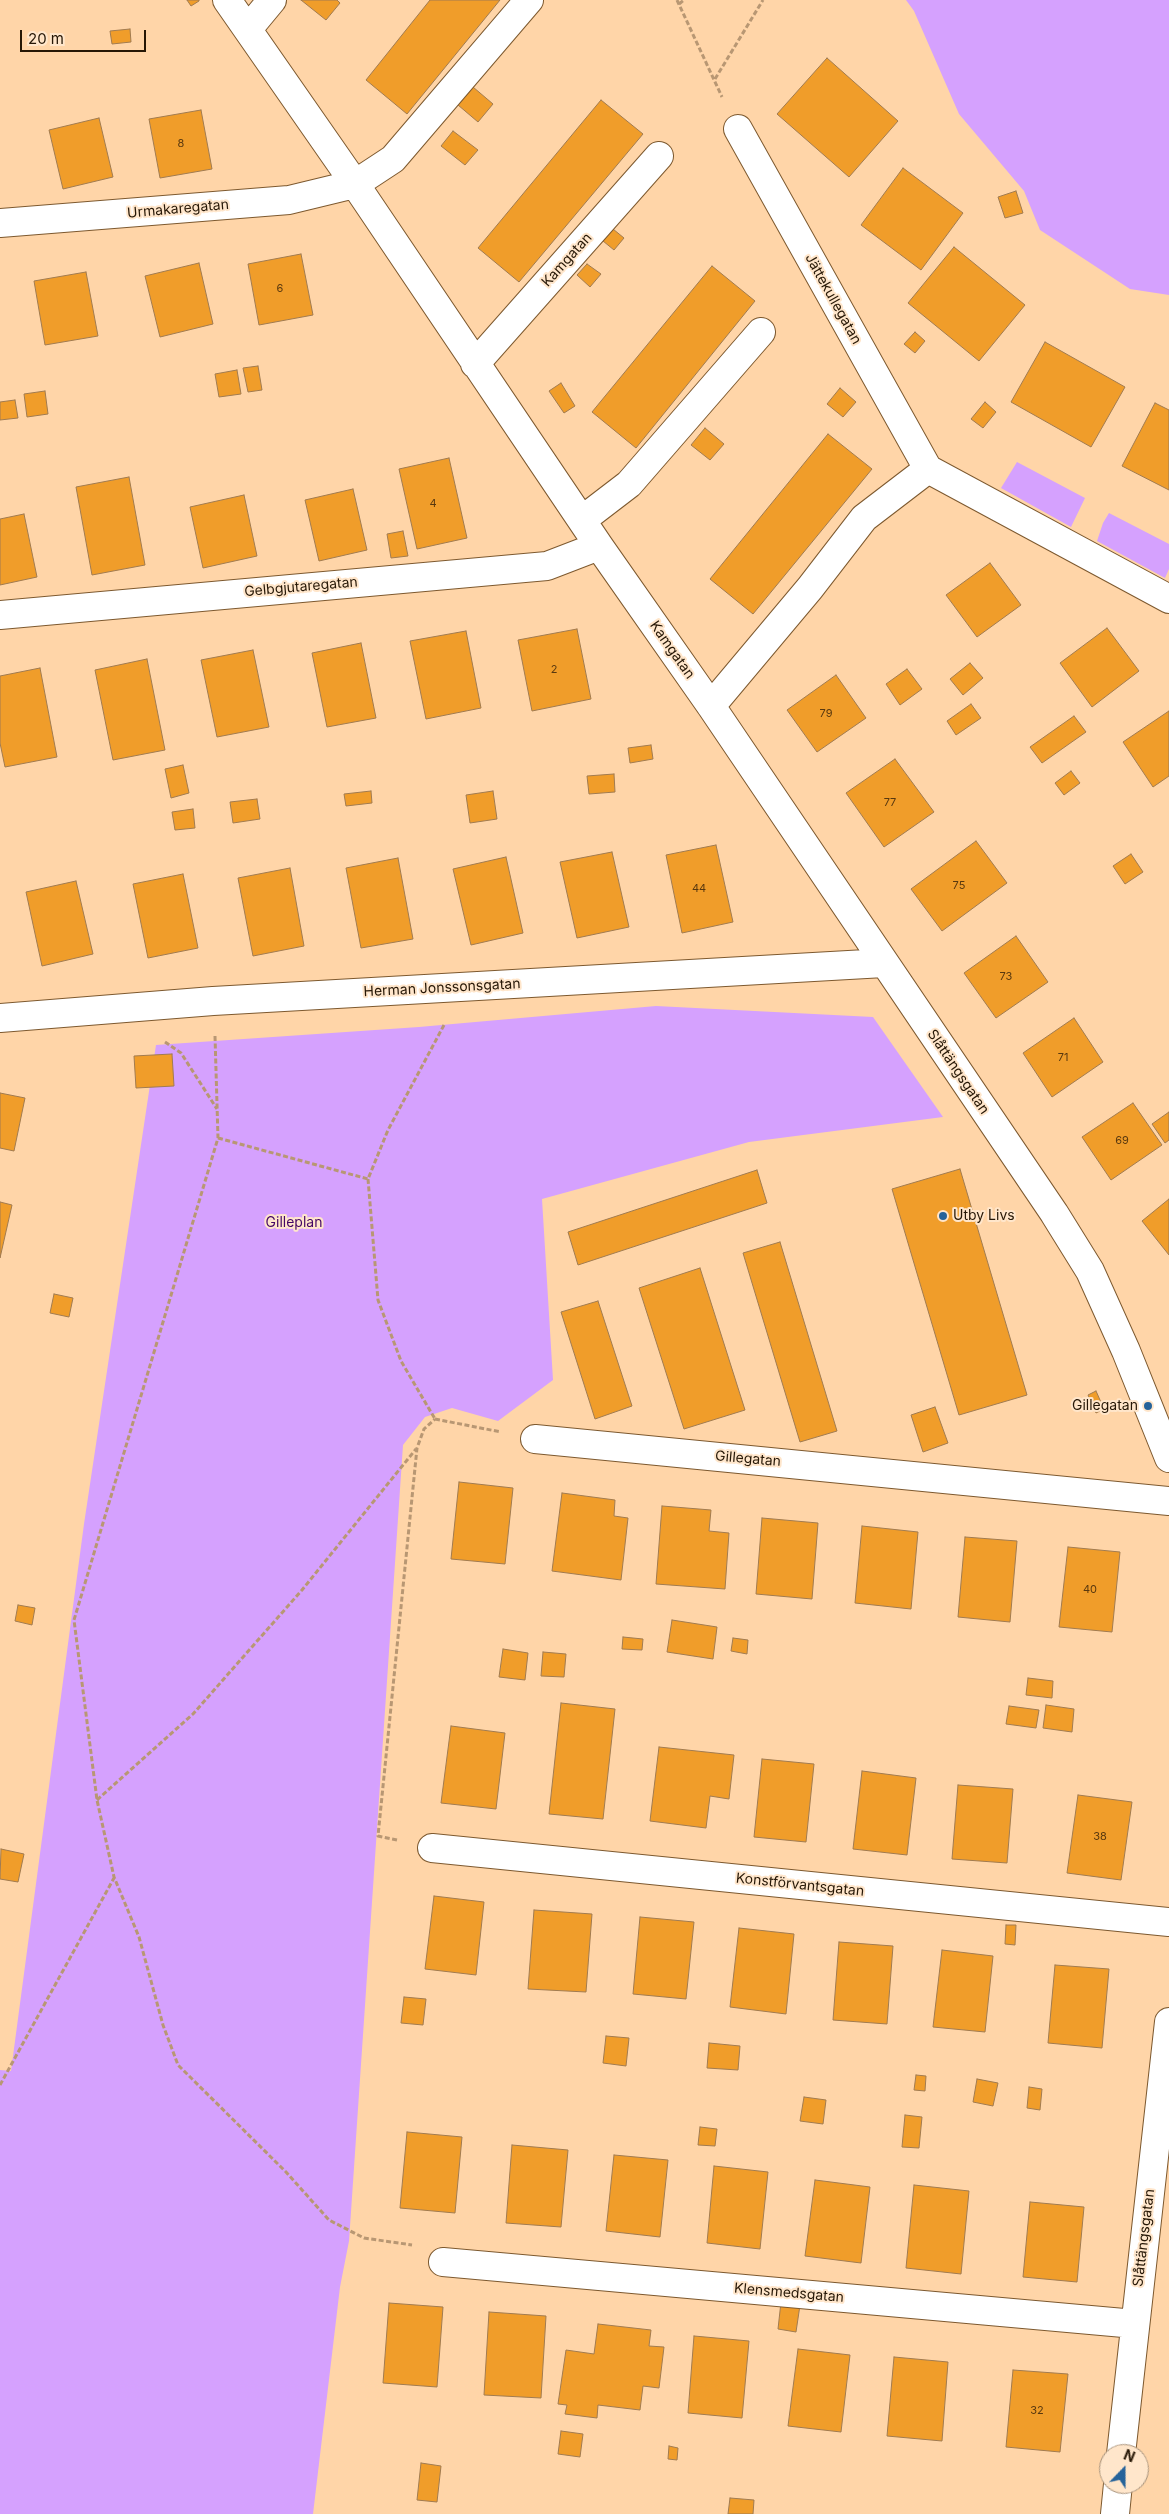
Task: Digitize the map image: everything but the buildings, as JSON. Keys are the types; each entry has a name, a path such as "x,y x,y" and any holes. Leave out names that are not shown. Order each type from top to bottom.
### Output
{"street":[{"name":"Kamgatan","path":"227,0 355,184 598,546 711,706"},
{"path":"248,29 272,0"},
{"path":"355,184 393,159 529,0"},
{"name":"Jättekullegatan","path":"738,129 928,469"},
{"name":"Kamgatan","path":"475,364 659,156"},
{"name":"Urmakaregatan","path":"0,223 288,200 355,184"},
{"path":"582,520 629,484 761,332"},
{"path":"711,706 810,588 864,518 928,469 1169,599"},
{"name":"Gelbgjutaregatan","path":"0,615 546,566 598,546"},
{"name":"Slåttängsgatan","path":"711,706 1054,1213 1090,1271 1126,1351 1169,1458"},
{"name":"Herman Jonssonsgatan","path":"0,1018 213,1001 884,963"},
{"name":"Gillegatan","path":"535,1439 1169,1501"},
{"name":"Konstförvantsgatan","path":"432,1848 1169,1922"},
{"name":"Slåttängsgatan","path":"1123,2444 1134,2324 1169,2022"},
{"name":"Klensmedsgatan","path":"443,2262 1134,2324"},
{"path":"1115,2514 1117,2494"}],"path":[{"path":"684,0 678,2 738,129"},
{"path":"715,80 763,0"},
{"path":"453,987 448,1018 388,1130 368,1179 378,1300 401,1361 435,1419 535,1439"},
{"path":"213,1001 218,1138 74,1620 97,1800 114,1877 139,1937 164,2025 178,2065 286,2172 329,2220 364,2238 425,2246 443,2262"},
{"path":"143,1008 151,1033 181,1053 217,1110"},
{"path":"218,1138 368,1179"},
{"path":"432,1848 378,1836 417,1448 424,1429 435,1419"},
{"path":"97,1800 193,1714 302,1590 417,1448"},
{"path":"0,2085 114,1877"}],"green space":[{"path":"906,0 1169,0 1169,295 1130,289 1040,230 1024,191 959,114 914,11"},
{"path":"1017,462 1085,498 1071,527 1001,488"},
{"path":"1109,513 1169,544 1169,569 1165,578 1097,541 1103,523"},
{"name":"Gilleplan","path":"656,1006 873,1017 943,1117 749,1142 542,1199 553,1380 498,1421 452,1408 425,1417 403,1445 349,2241 340,2287 313,2514 0,2514 0,2070 11,2071 84,1524 156,1045 419,1027"}],"place":[{"name":"Utby Livs","path":"943,1216"},
{"name":"Gillegatan","path":"1148,1406"}]}
